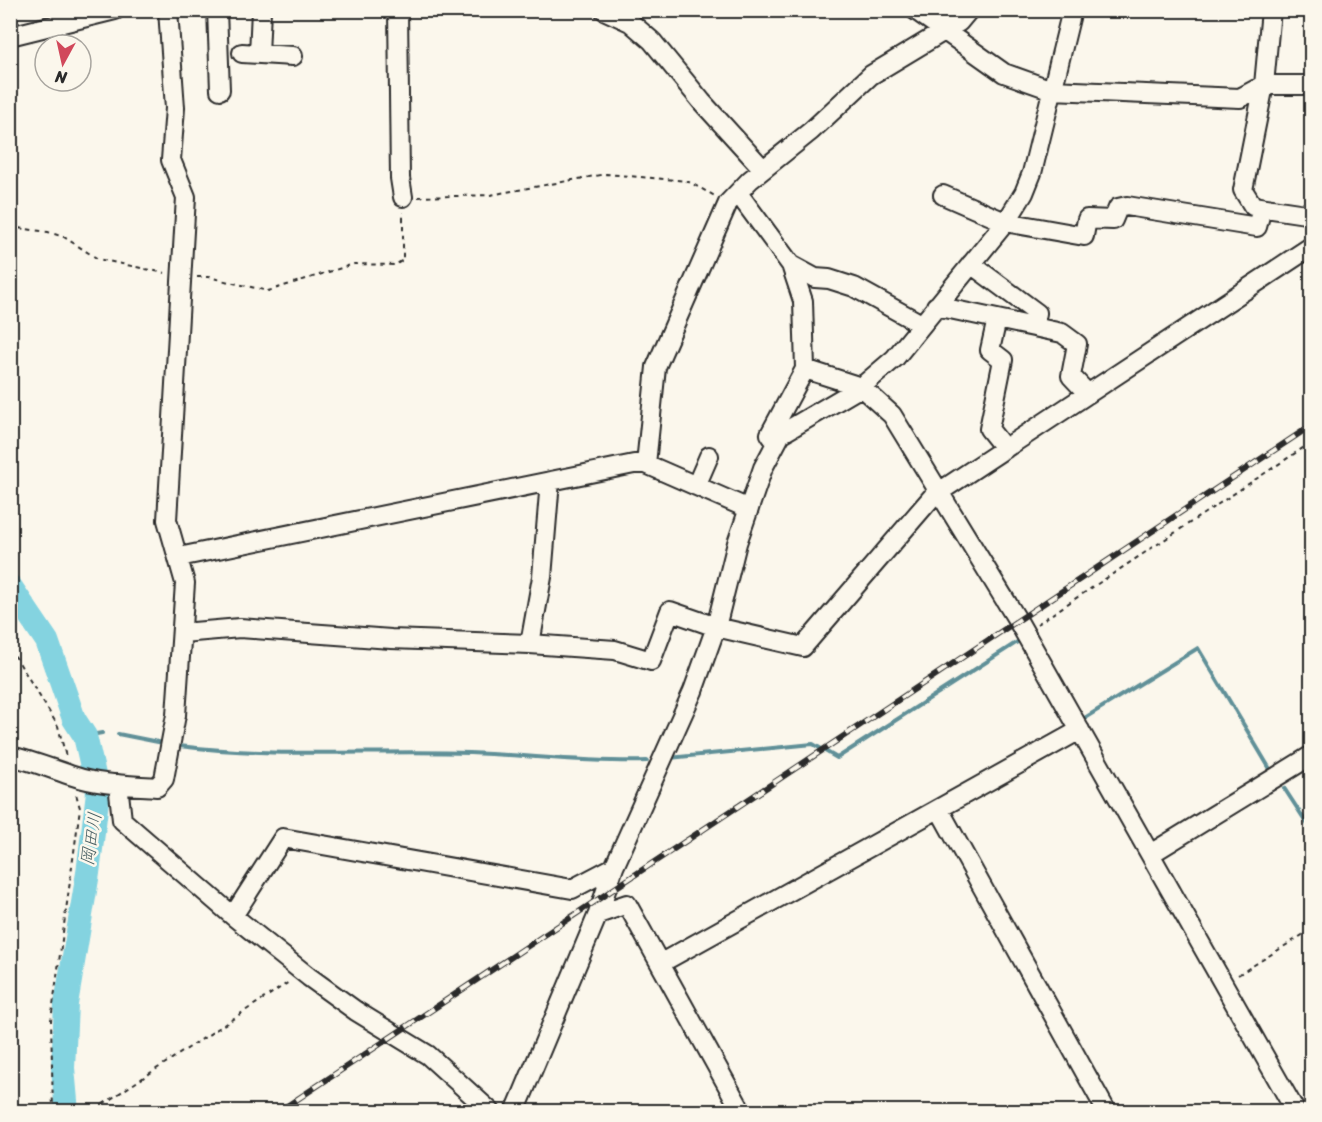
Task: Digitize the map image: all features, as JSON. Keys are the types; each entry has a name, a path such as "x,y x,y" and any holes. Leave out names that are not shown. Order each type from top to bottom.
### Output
{"street":[{"path":"10,36 115,10"},
{"path":"10,756 37,762 72,776 118,784 157,787 164,779 176,714 185,583 167,520 186,197 171,160 175,108 168,47 168,10"},
{"path":"217,10 220,90"},
{"path":"261,10 251,54 293,56"},
{"path":"398,10 400,178 403,197"},
{"path":"604,10 630,22 652,41 702,102 763,169"},
{"path":"915,10 1004,73 1052,90 1240,98 1264,85 1311,85"},
{"path":"646,464 656,367 733,198 763,169 811,131 872,75 959,22 969,10"},
{"path":"515,1112 598,914 614,867 693,692 717,627 737,543 763,468 781,434 797,422 861,387 895,358 1005,222 1024,193 1032,173 1072,10"},
{"path":"1271,10 1264,85 1243,190 1253,206 1311,215"},
{"path":"943,195 1005,222 1084,237 1087,219 1113,220 1118,208 1127,206 1257,227 1262,208"},
{"path":"733,198 791,265 815,278 829,279 854,286 921,324"},
{"path":"182,633 240,628 391,639 530,644 615,650 651,661 670,611 717,627 803,647 940,491 1311,246"},
{"path":"970,264 1037,313 1034,327"},
{"path":"776,443 770,434 804,369 803,301 791,265"},
{"path":"936,306 1062,333 1077,344 1071,376 1088,394"},
{"path":"997,319 990,350 1003,360 989,429 1005,449"},
{"path":"804,369 861,387 892,415 940,491 1152,853 1296,1112"},
{"path":"696,486 709,456"},
{"path":"179,557 634,464 646,464 749,509"},
{"path":"530,644 542,577 550,481"},
{"path":"661,963 1080,730"},
{"path":"1152,853 1311,755"},
{"path":"118,784 122,820 303,973 356,1011 428,1055 491,1112"},
{"path":"939,809 1107,1112"},
{"path":"233,916 283,838 572,889 614,867"},
{"path":"598,914 627,904 742,1112"}],"path":[{"path":"10,227 48,232 64,237 98,259 132,264 181,278 208,277 268,291 354,264 395,265 403,260 403,197 490,195 606,174 687,182 733,198"},
{"path":"1024,633 1311,441"},
{"path":"10,648 58,726 80,808 51,1020 52,1112"},
{"path":"1225,983 1311,929"},
{"path":"103,1104 303,973"}],"waterway":[{"name":"岡田川","path":"10,586 47,641 74,719 85,736 98,792 88,873 66,1004 63,1068 67,1112"},
{"path":"669,758 813,744 837,758 1022,639"},
{"path":"1083,719 1198,648 1270,769"},
{"path":"85,736 102,733"},
{"path":"118,734 163,743"},
{"path":"179,746 251,752 434,752 580,760 647,761"},
{"path":"1284,788 1312,831"}],"railway":[{"path":"278,1112 1312,425"}]}
